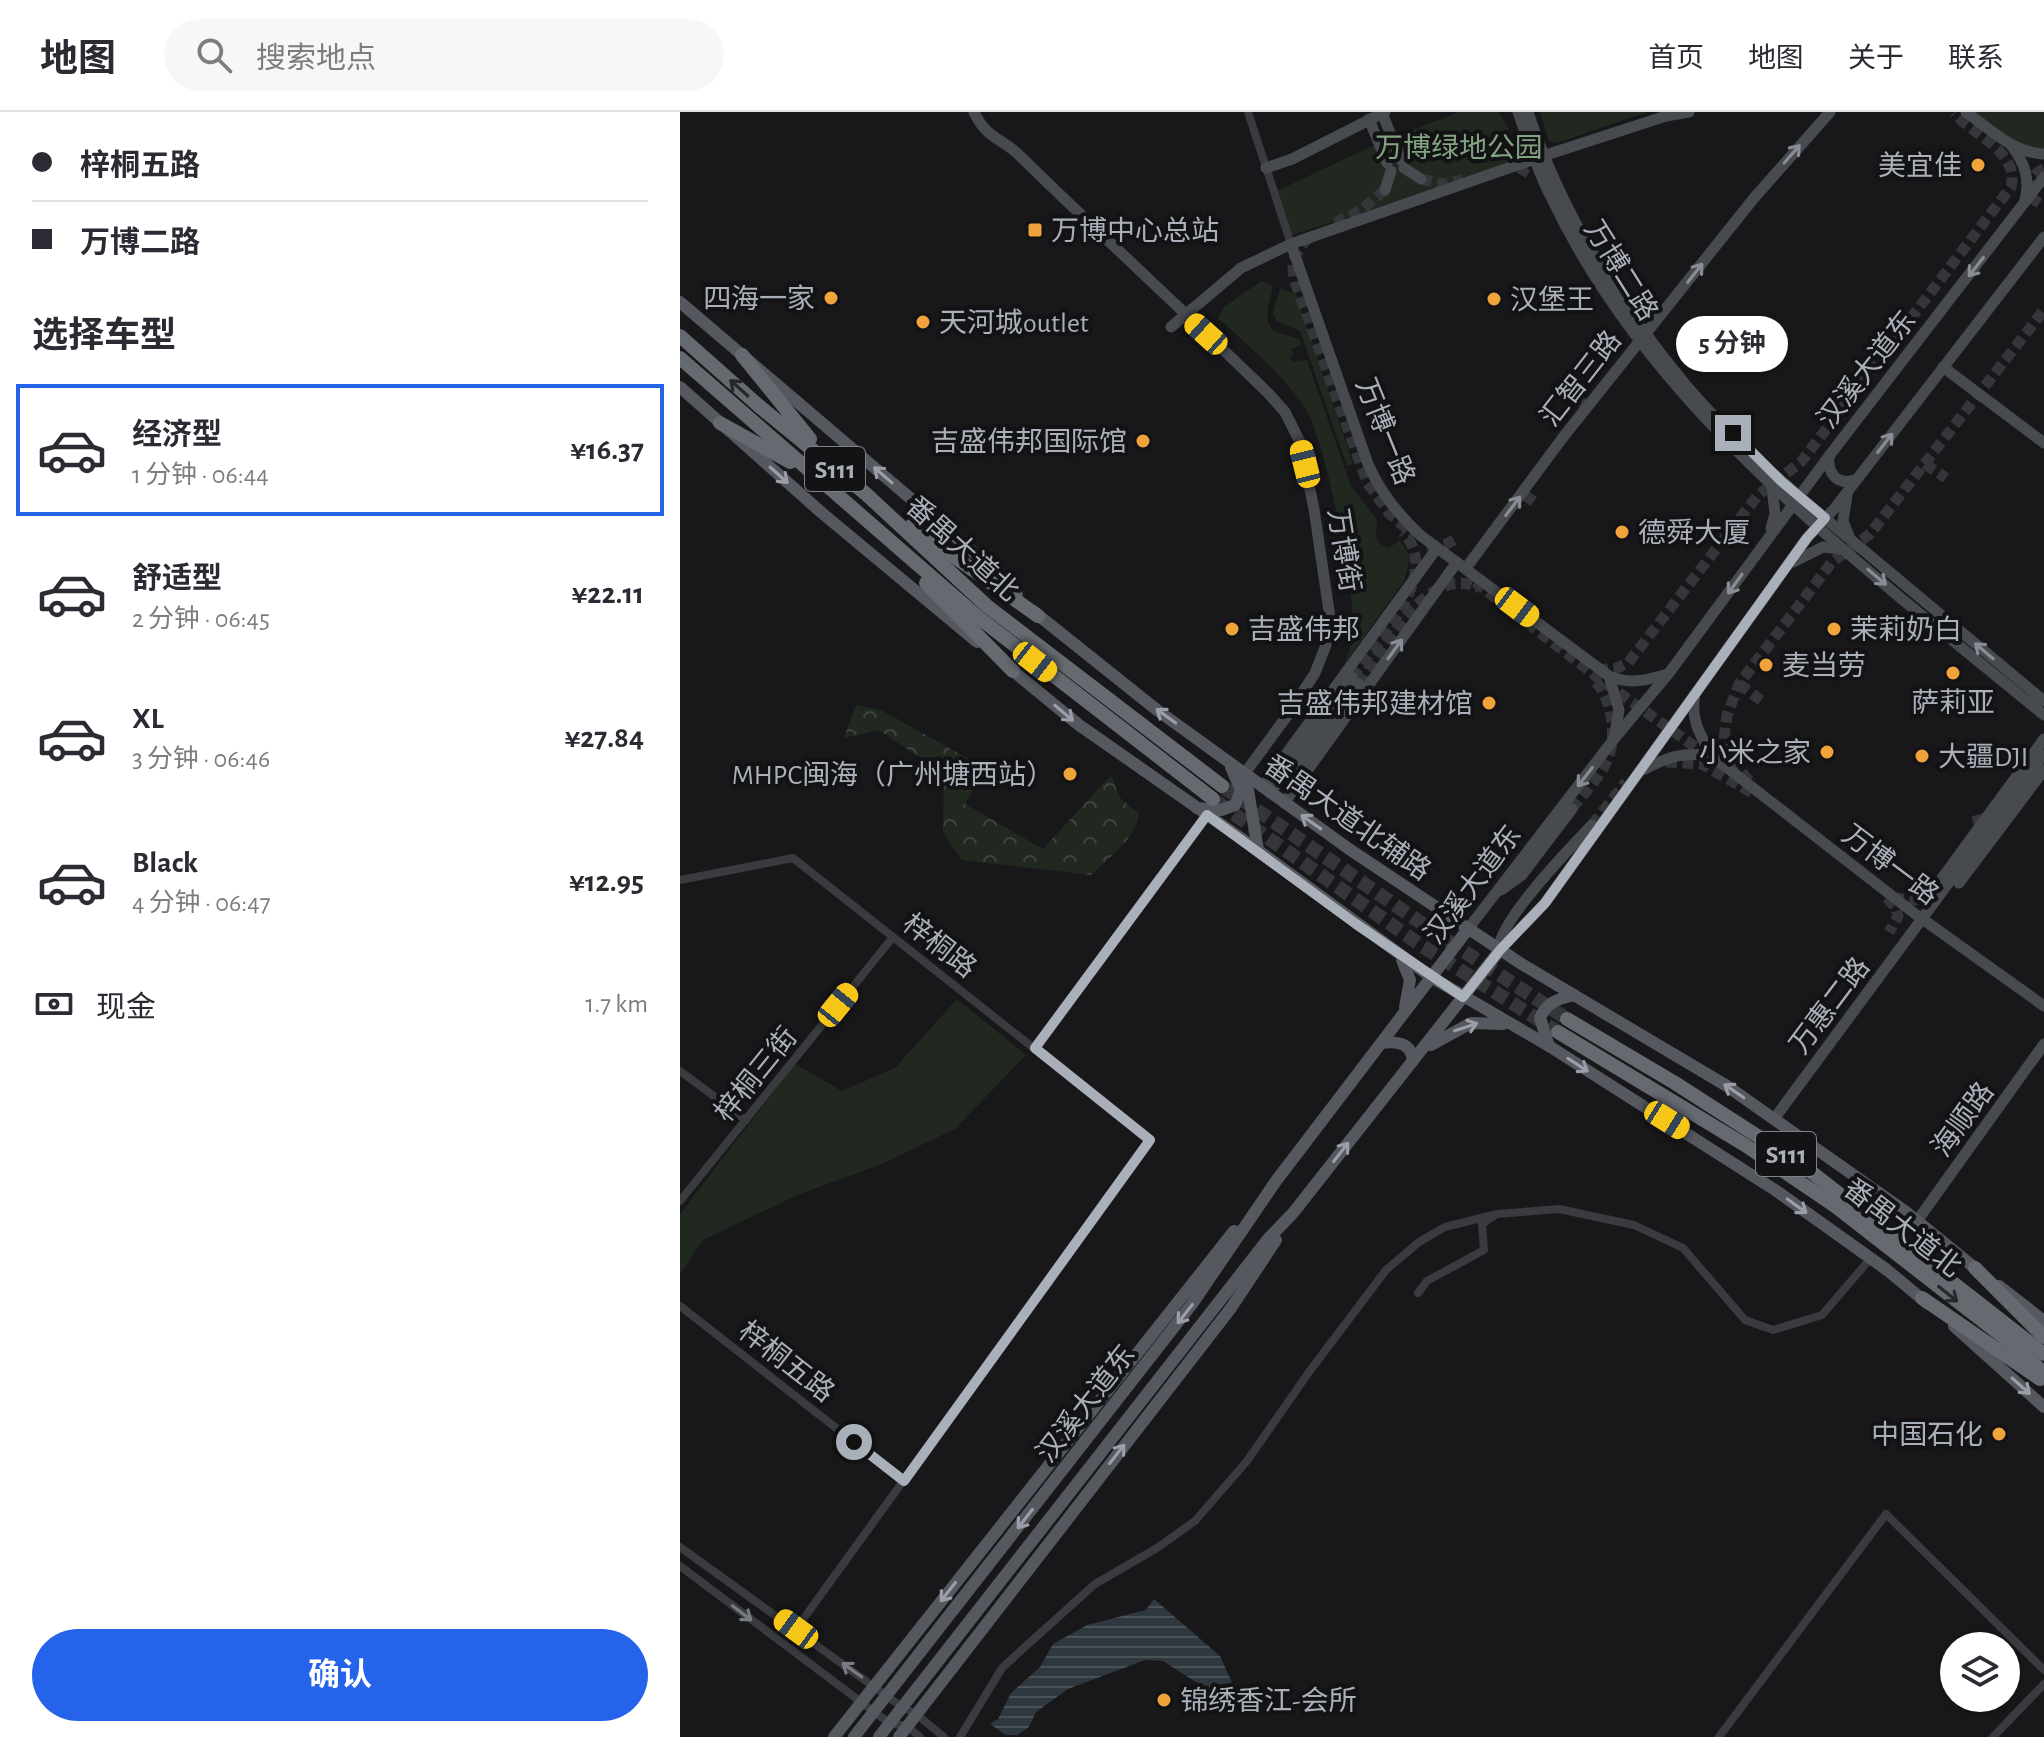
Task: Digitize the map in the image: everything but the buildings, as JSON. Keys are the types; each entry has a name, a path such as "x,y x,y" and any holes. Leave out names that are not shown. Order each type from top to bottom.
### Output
{"highway":[{"name":"番禺大道北","path":"680,336 866,494 987,606 1222,786"},
{"path":"742,355 830,465"},
{"name":"番禺大道北","path":"680,358 978,617 1213,799"},
{"path":"720,423 818,478"},
{"path":"866,494 1038,616"},
{"path":"862,516 1013,671"},
{"name":"番禺大道北","path":"2044,1354 1801,1164 1675,1083 1562,1026 1835,1206 2015,1346 2044,1373"},
{"path":"1975,1268 2044,1337"},
{"path":"1922,1298 2044,1382"}],"main road":[{"name":"番禺大道北辅路","path":"680,302 971,550 1038,616 1157,710 1468,929 1727,1086 1917,1221 2044,1321"},
{"path":"680,387 913,591 1079,725 1258,850 1431,977 1549,1046 1763,1182 1922,1298 2044,1407"},
{"path":"1194,807 1221,810 1235,805 1241,790 1229,762"},
{"path":"1245,773 1258,850"},
{"name":"汉溪大道东","path":"854,1737 1192,1304 1276,1181 1468,929"},
{"name":"汉溪大道东","path":"879,1737 1268,1239 1293,1213 1500,950"},
{"path":"1395,951 1408,970 1410,980 1403,1014"},
{"path":"1549,1046 1540,1018 1544,1008 1556,1000 1574,995"},
{"path":"1382,1043 1394,1041 1408,1047 1417,1056 1438,1039 1471,1023 1489,1022 1516,1028"},
{"path":"834,1737 1170,1309 1276,1181"},
{"path":"903,1732 1231,1308 1293,1213"}],"street":[{"name":"万博街","path":"974,112 991,138 1012,147 1080,217 1269,394 1285,412 1300,442 1329,606 1326,645 1315,673 1245,773"},
{"name":"万博一路","path":"1248,112 1291,244 1378,486 1397,513 1437,548 1609,676"},
{"path":"1266,168 1292,159 1384,112 1402,164 1421,179"},
{"name":"万博二路","path":"1518,112 1538,157 1643,338 1777,484 2044,715"},
{"name":"万博二路","path":"1528,112 1538,157"},
{"path":"1171,327 1241,268 1291,244 1538,157 1681,112"},
{"path":"1668,114 1689,112"},
{"path":"1814,129 1819,112"},
{"name":"汇智三路","path":"1274,795 1754,198 1830,112"},
{"path":"1966,112 2011,145 2027,153 2044,154"},
{"path":"1369,119 1389,167 1385,190"},
{"path":"2011,145 2025,165 2028,181 2024,205"},
{"name":"汉溪大道东","path":"1468,929 1614,739 1669,673 1829,456 2044,177"},
{"name":"汉溪大道东","path":"1500,950 1545,903 1786,566 1848,491 2044,237"},
{"path":"1943,367 2044,443"},
{"path":"1829,456 1829,469 1836,479 1848,482 1858,478"},
{"path":"1766,540 1775,514 1777,484 1802,482 1814,476"},
{"path":"1786,566 1813,550 1847,545 1843,521 1848,491"},
{"name":"万博二路","path":"1847,545 2044,701"},
{"path":"1274,795 1437,548"},
{"path":"1614,739 1619,710 1609,676 1630,681 1648,680 1669,673"},
{"path":"1274,795 1355,680"},
{"path":"1696,690 1692,710 1697,730 1712,756"},
{"name":"万惠二路","path":"1774,1119 1925,916 1937,885 2044,739"},
{"path":"1638,773 1665,758 1692,753 1712,756"},
{"path":"1925,916 2043,755"},
{"name":"万博一路","path":"1712,756 2044,1006"},
{"name":"万惠二路","path":"1925,916 1942,903 1977,861 2044,770"},
{"path":"1494,894 1522,875 1572,809"},
{"path":"1035,1048 1207,815"},
{"path":"1500,950 1500,938 1505,928 1592,825"},
{"name":"梓桐路","path":"680,880 793,858 1150,1140 904,1481"},
{"name":"梓桐三街","path":"680,1201 893,937"},
{"name":"海顺路","path":"1917,1221 2043,1048"},
{"path":"680,1071 746,1120"},
{"path":"960,1737 995,1678 1018,1653 1095,1584 1157,1548 1195,1521 1218,1497 1386,1270 1419,1242 1445,1227 1497,1214 1559,1209 1634,1225 1683,1248 1745,1320 1773,1330 1822,1315 1870,1259"},
{"path":"1418,1293 1427,1281 1484,1250 1482,1224 1497,1214"},
{"name":"梓桐五路","path":"680,1306 904,1481"},
{"path":"796,1629 904,1481"},
{"path":"1719,1737 1886,1514 2044,1670"},
{"path":"680,1547 944,1737"},
{"path":"680,1566 889,1723 903,1732 920,1737"},
{"path":"1993,1737 2044,1684"}],"green space":[{"name":"万博绿地公园","path":"1459,112 1498,112 1511,138 1513,153 1510,166 1292,235 1277,191 1374,145"},
{"name":"万博绿地公园","path":"1540,112 1647,112 1557,143 1549,141"},
{"path":"1974,112 2044,112 2044,149 2026,151"},
{"path":"1261,281 1273,286 1267,312 1269,325 1279,333 1299,339 1301,345 1291,349 1294,354 1290,356 1292,362 1307,360 1351,486 1377,520 1378,541 1389,548 1400,540 1410,557 1404,581 1345,663 1353,633 1350,586 1330,481 1312,423 1304,406 1285,382 1218,318 1224,307"},
{"path":"1280,288 1296,294 1353,464 1347,466 1300,331 1277,321 1273,314"},
{"path":"856,705 881,710 985,768 965,804 1043,849 1111,775 1120,798 1139,814 1137,823 1120,848 1091,875 962,860 943,833 944,774 879,730 844,738"},
{"path":"957,999 1026,1055 955,1129 882,1164 800,1194 703,1240 680,1274 680,1214 795,1064 842,1091 895,1068"}],"shaded area":[{"path":"1154,1599 1220,1656 1235,1689 1224,1700 1163,1661 1145,1660 1068,1689 1036,1712 1029,1727 1017,1735 1006,1735 990,1724 998,1719 1011,1693 1040,1667 1053,1644 1087,1625 1146,1610"}],"tunnel":[{"path":"1597,670 1617,668 1628,663 1758,495 1801,462 2011,187 2012,175 2002,154 1954,113"},
{"path":"1521,175 1525,168 1535,164"},
{"path":"2044,169 2033,177 2030,190 2033,199 2044,206"},
{"path":"1421,179 1444,184 1463,180"},
{"path":"1335,223 1360,211 1385,190"},
{"path":"1309,237 1295,258 1295,282 1367,482 1389,513 1414,535"},
{"path":"1749,781 1735,764 1724,739 1727,715 1739,684 1832,562 1870,534 2044,310"},
{"path":"1577,399 1591,410"},
{"path":"1925,464 1946,478"},
{"path":"1525,495 1538,505"},
{"path":"1352,677 1390,626 1411,587 1416,568 1413,549 1403,532"},
{"path":"1428,544 1442,545 1454,540"},
{"path":"1475,582 1605,683 1711,758"},
{"path":"1359,684 1394,632 1425,598 1442,587 1460,583 1479,588"},
{"path":"1572,809 1603,769 1612,743 1612,720 1606,697 1594,680"},
{"path":"1739,684 1762,701"},
{"path":"1666,762 1702,764 1756,795"},
{"path":"1592,825 1626,782"},
{"path":"1222,786 1567,1019"},
{"path":"1217,802 1419,944 1558,1032"},
{"path":"1977,815 1981,834"},
{"path":"1893,898 1915,900 1938,891"},
{"path":"1887,898 1896,908 1898,916 1889,932"}],"place":[{"name":"美宜佳","path":"1978,165"},
{"name":"万博中心总站","path":"1035,230"},
{"name":"四海一家","path":"831,298"},
{"name":"汉堡王","path":"1494,299"},
{"name":"天河城outlet","path":"923,322"},
{"name":"吉盛伟邦国际馆","path":"1143,441"},
{"name":"德舜大厦","path":"1622,532"},
{"name":"吉盛伟邦","path":"1232,629"},
{"name":"茉莉奶白","path":"1834,629"},
{"name":"麦当劳","path":"1766,665"},
{"name":"萨莉亚","path":"1953,673"},
{"name":"吉盛伟邦建材馆","path":"1489,703"},
{"name":"小米之家","path":"1827,752"},
{"name":"大疆DJI","path":"1922,756"},
{"name":"MHPC闽海（广州塘西站）","path":"1070,774"},
{"name":"中国石化","path":"1999,1434"},
{"name":"锦绣香江-会所","path":"1164,1700"}],"route":[{"path":"854,1442 904,1481 1150,1140 1035,1048 1207,815 1356,924 1463,997 1500,950 1545,903 1696,690 1825,518 1781,481 1733,433"}]}
